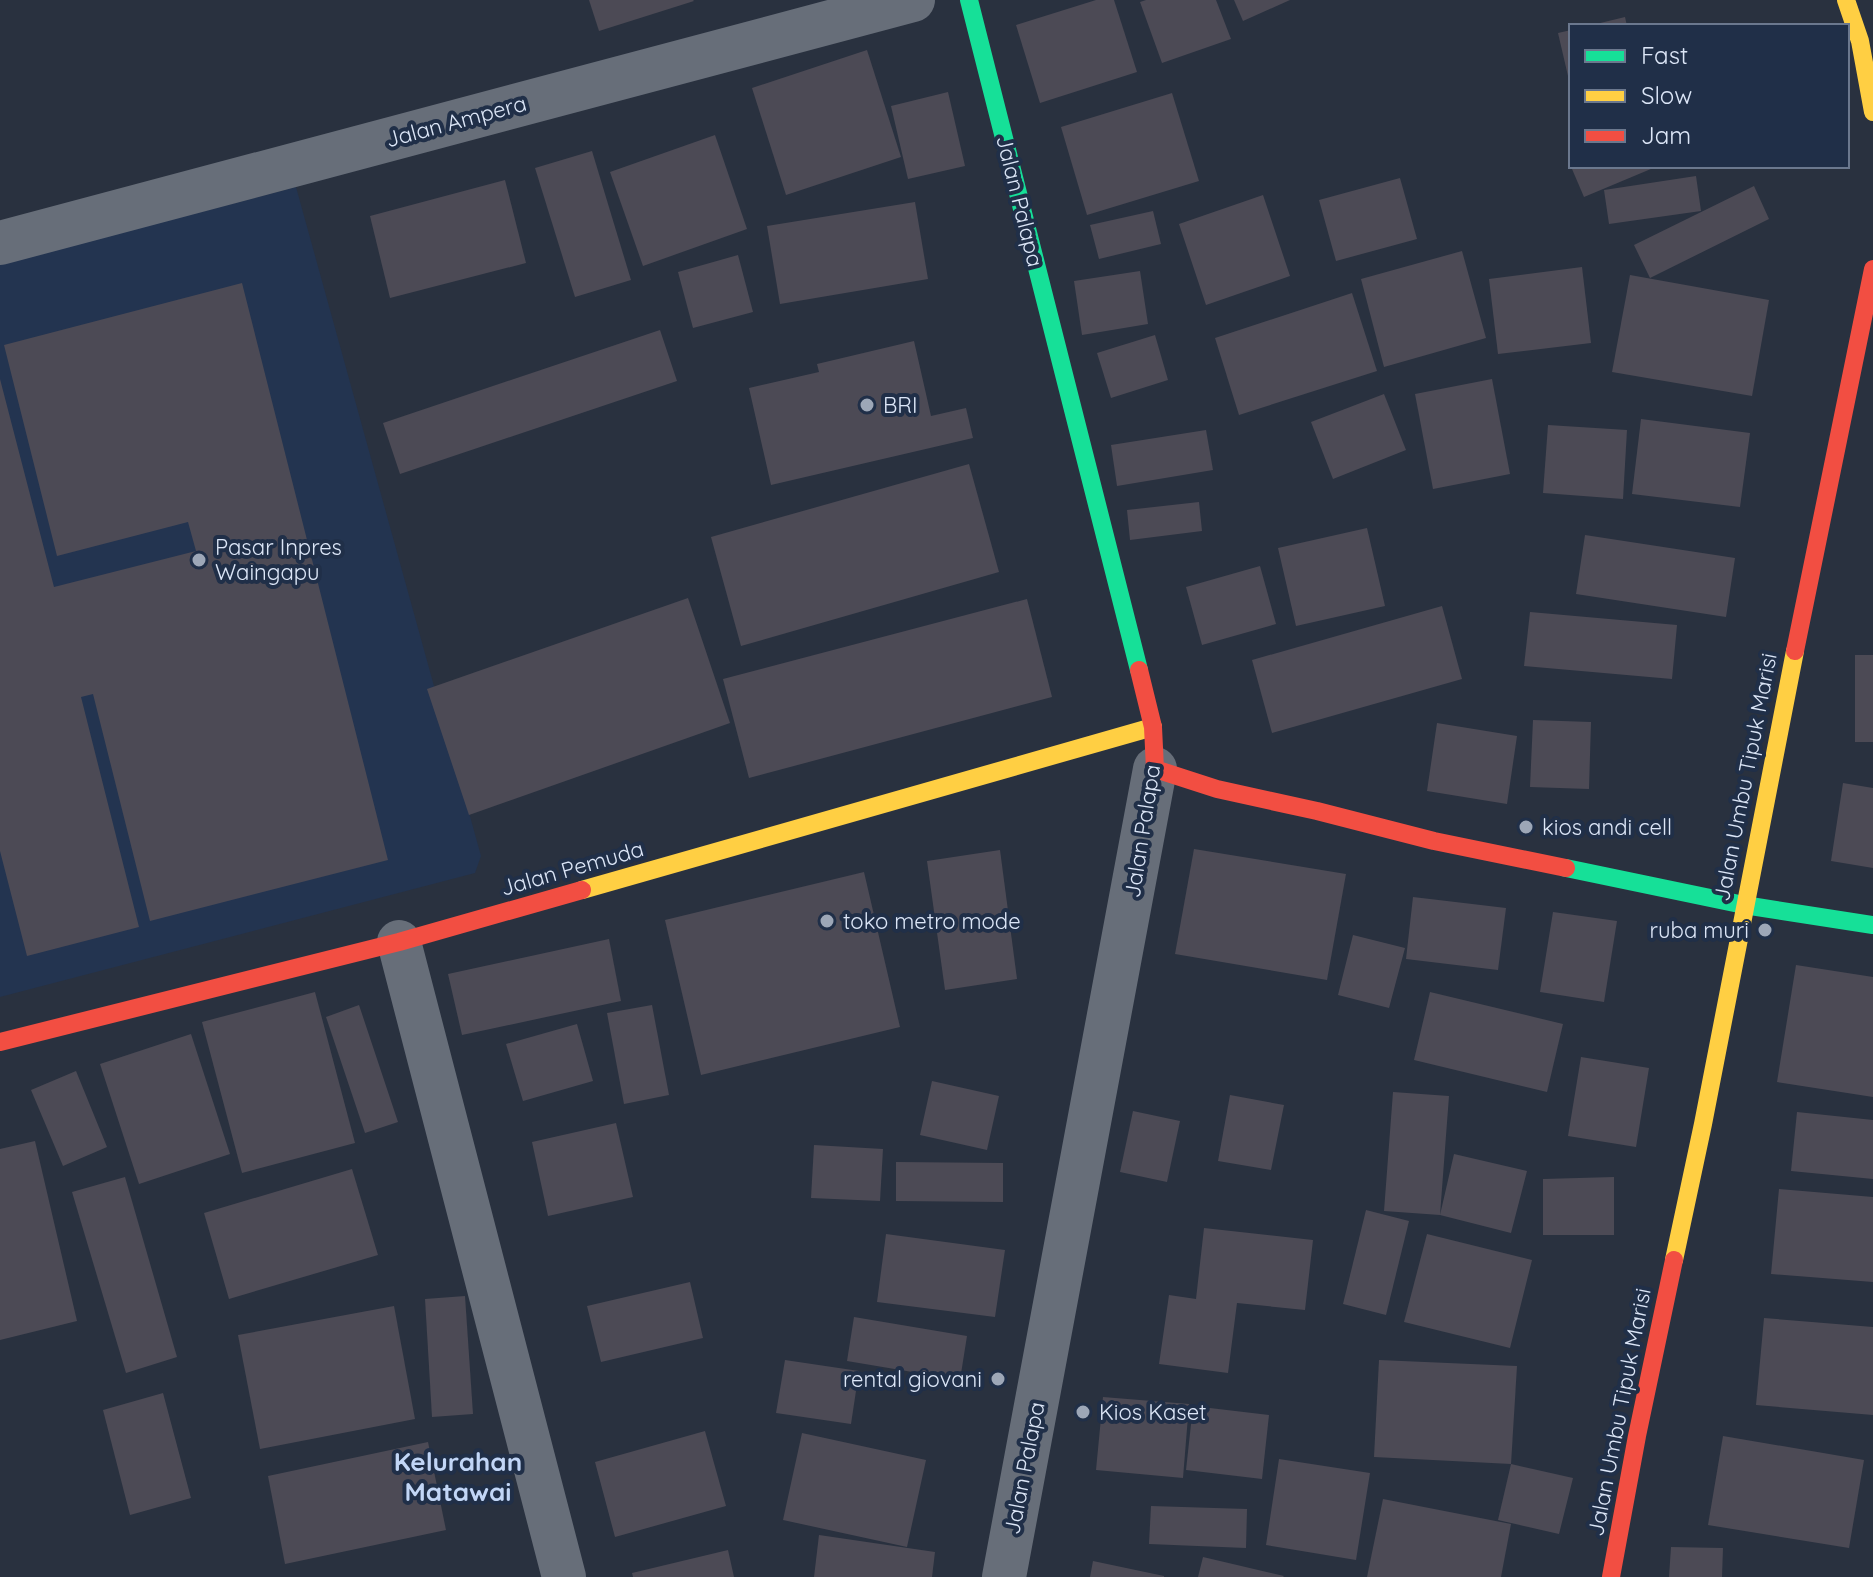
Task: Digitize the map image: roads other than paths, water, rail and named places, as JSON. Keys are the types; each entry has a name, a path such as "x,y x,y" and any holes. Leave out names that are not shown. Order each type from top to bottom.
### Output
{"street":[{"name":"Jalan Ampera","path":"0,243 913,0"},
{"name":"Jalan Palapa","path":"969,0 1154,748 1004,1577"},
{"path":"1846,0 1860,41 1873,112"},
{"name":"Jalan Umbu Tipuk Marisi","path":"1611,1577 1873,269"},
{"path":"1154,748 1217,789 1434,841 1744,905 1873,925"},
{"name":"Jalan Pemuda","path":"0,1042 1154,748"},
{"path":"399,942 562,1577"}],"place":[{"name":"BRI","path":"867,405"},
{"name":"Pasar Inpres Waingapu","path":"199,560"},
{"name":"kios andi cell","path":"1526,827"},
{"name":"toko metro mode","path":"827,921"},
{"name":"ruba muri","path":"1765,930"},
{"name":"rental giovani","path":"998,1379"},
{"name":"Kios Kaset","path":"1083,1412"}],"district":[{"name":"Kelurahan Matawai","path":"458,1477"}]}
